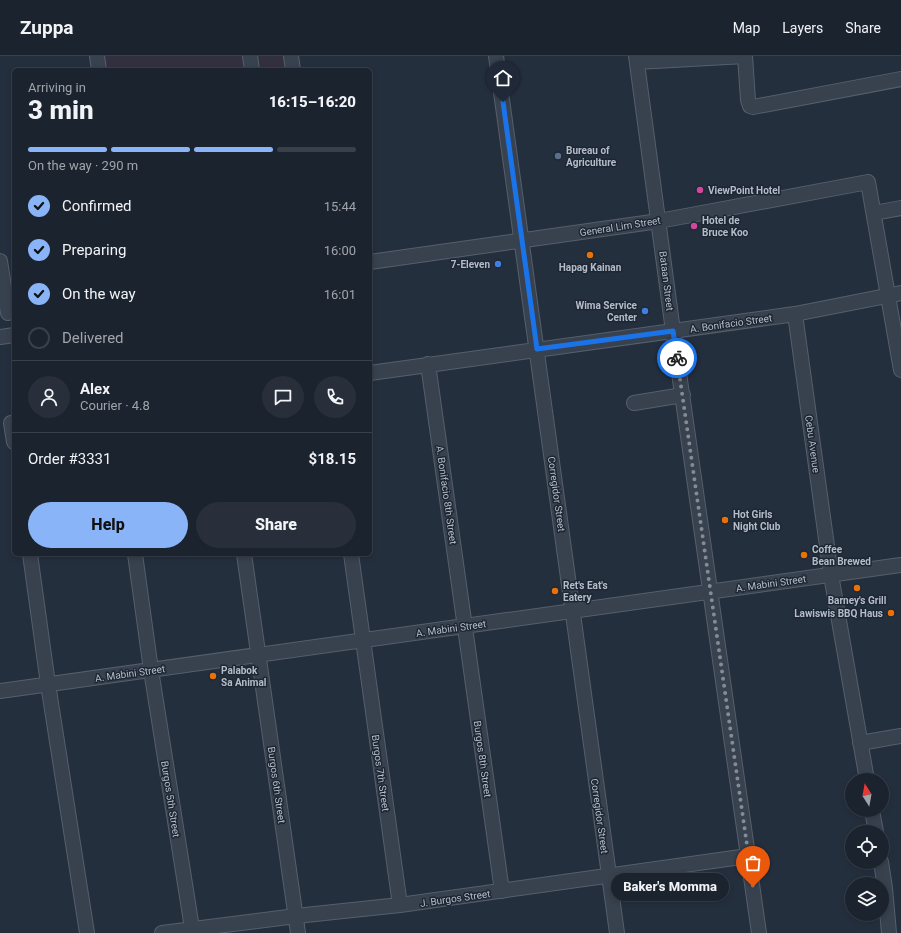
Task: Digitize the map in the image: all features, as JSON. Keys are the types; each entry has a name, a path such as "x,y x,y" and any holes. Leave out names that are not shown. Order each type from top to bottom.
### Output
{"street":[{"path":"97,56 99,68"},
{"path":"250,56 252,68"},
{"name":"Corregidor Street","path":"496,56 617,933"},
{"path":"637,59 745,56 748,100 750,106 753,107 901,79"},
{"name":"Bataan Street","path":"637,59 673,331 759,933"},
{"name":"General Lim Street","path":"372,262 659,221 868,182 874,213"},
{"path":"901,208 874,213 895,294 901,370"},
{"path":"0,261 7,313"},
{"name":"A. Bonifacio Street","path":"372,372 794,314 895,294"},
{"name":"Cebu Avenue","path":"794,314 831,575 866,773"},
{"path":"0,337 12,335"},
{"name":"A. Bonifacio 8th Street","path":"428,364 465,626"},
{"path":"634,403 683,396"},
{"path":"8,424 12,436"},
{"path":"30,556 48,684 88,933"},
{"name":"Burgos 5th Street","path":"135,556 151,670 192,928"},
{"name":"Burgos 6th Street","path":"244,556 298,933"},
{"name":"Burgos 7th Street","path":"350,556 400,905"},
{"name":"A. Mabini Street","path":"0,691 901,565"},
{"name":"Burgos 8th Street","path":"465,626 502,891"},
{"path":"860,744 901,736"},
{"name":"J. Burgos Street","path":"162,933 192,928 400,905 748,856"},
{"path":"882,869 889,933"}],"shaded area":[{"path":"104,56 285,56 287,68 106,68"}],"way so far":[{"path":"677,358 753,887"}],"place":[{"name":"Bureau of Agriculture","path":"558,156"},
{"name":"ViewPoint Hotel","path":"700,190"},
{"name":"Hotel de Bruce Koo","path":"694,226"},
{"name":"Hapag Kainan","path":"590,255"},
{"name":"7-Eleven","path":"498,264"},
{"name":"Wima Service Center","path":"645,311"},
{"name":"Hot Girls Night Club","path":"725,520"},
{"name":"Coffee Bean Brewed","path":"804,555"},
{"name":"Barney's Grill","path":"857,588"},
{"name":"Ret's Eat's Eatery","path":"555,591"},
{"name":"Lawiswis BBQ Haus","path":"891,613"},
{"name":"Palabok Sa Animal","path":"213,676"},
{"name":"Baker's Momma","path":"753,887"}],"route":[{"path":"503,102 537,349 673,331 677,358"}]}
